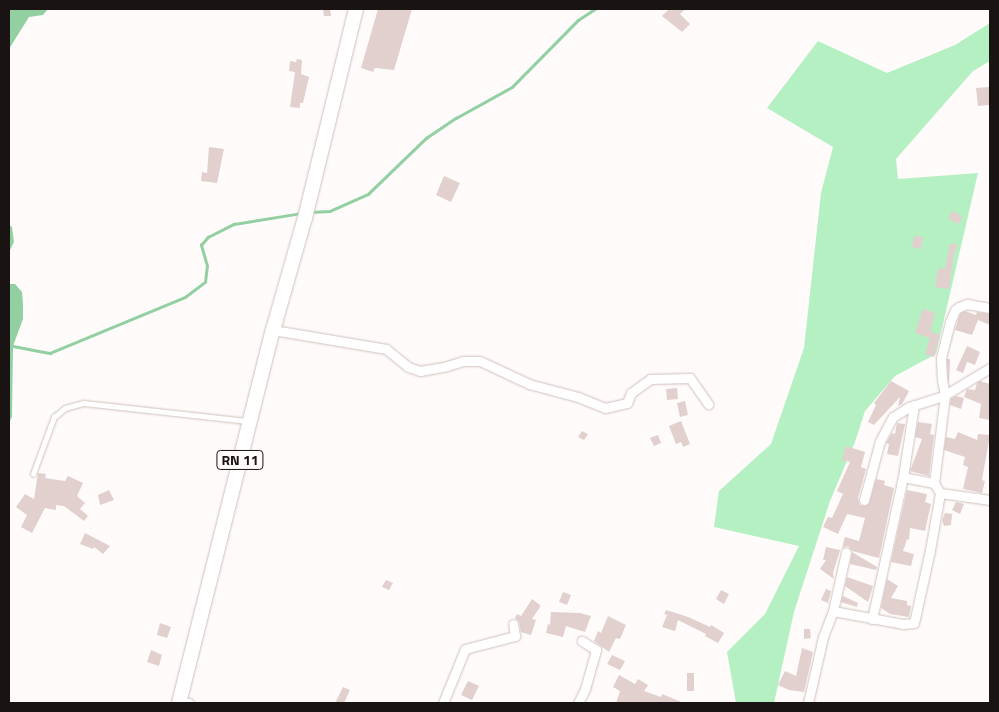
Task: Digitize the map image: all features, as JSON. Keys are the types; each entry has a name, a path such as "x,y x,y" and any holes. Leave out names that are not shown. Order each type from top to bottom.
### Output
{"main road":[{"name":"RN 11","path":"182,703 273,330 306,218 356,9"}],"street":[{"path":"833,610 872,619 909,624 916,618 940,493 934,483 945,394 941,358 955,310 967,304 990,308"},
{"path":"273,330 386,349 408,367 420,371 463,361 480,361 529,384 578,397 605,408 627,403 632,392 650,379 690,378 708,404"},
{"path":"864,500 880,441 893,417 914,405 945,394 990,368"},
{"path":"872,619 903,477 914,405"},
{"path":"903,477 934,483"},
{"path":"940,493 990,499"},
{"path":"808,703 823,637 833,610 846,552"},
{"path":"443,703 465,649 515,636 513,624"},
{"path":"578,703 585,690 596,650 582,641"}],"lane":[{"path":"33,474 54,417 64,408 84,403 250,422"}],"shaded area":[{"path":"9,9 48,9 43,15 29,17 9,49"},
{"path":"990,23 990,61 973,71 896,159 898,179 978,173 936,354 895,376 865,411 855,442 830,501 794,612 774,703 736,703 727,652 765,614 799,546 714,527 719,491 771,444 804,348 821,193 833,147 767,108 818,41 887,73 955,45"},
{"path":"9,225 12,227 14,242 9,252"},
{"path":"9,277 10,284 15,284 22,292 23,319 13,346 12,417 9,423"}],"building":[{"path":"323,9 330,9 331,16 324,16"},
{"path":"378,9 412,9 394,70 375,68 373,72 361,68"},
{"path":"669,9 685,9 680,14 690,24 682,32 662,16"},
{"path":"297,59 302,60 301,74 309,77 300,108 290,107 295,72 289,71 290,61 296,62"},
{"path":"990,87 990,105 978,106 976,88"},
{"path":"209,147 224,149 217,183 201,181 202,172 207,173"},
{"path":"444,176 460,183 451,202 436,195"},
{"path":"952,211 962,216 959,224 948,219"},
{"path":"914,236 923,237 921,249 912,247"},
{"path":"950,243 958,245 954,254 949,289 935,287 938,268 945,269"},
{"path":"923,309 935,313 930,331 940,335 934,357 925,354 930,338 915,333"},
{"path":"965,311 976,315 977,312 990,314 990,325 978,320 972,335 955,330 960,314"},
{"path":"967,346 980,352 975,365 967,362 963,373 956,370"},
{"path":"947,359 950,359 949,385 948,378"},
{"path":"891,381 909,391 902,404 898,406 900,397 874,425 868,422 876,405 874,403"},
{"path":"980,381 990,384 990,420 979,418 981,404 964,397 967,389 975,390 977,383"},
{"path":"677,388 678,399 667,400 666,389"},
{"path":"956,396 964,398 961,409 950,405 951,399"},
{"path":"685,401 688,415 680,417 677,403"},
{"path":"681,421 690,444 683,447 681,442 676,444 669,426"},
{"path":"918,422 932,424 930,434 934,435 929,476 910,471 922,439 915,437"},
{"path":"897,423 905,424 898,456 887,454 889,444 886,443 892,433 895,434"},
{"path":"582,431 588,434 584,440 578,437"},
{"path":"958,432 977,440 978,434 990,435 982,480 985,481 982,493 963,489 968,467 963,465 965,457 944,450 946,437 955,439"},
{"path":"658,435 661,443 654,446 650,438"},
{"path":"846,446 865,452 861,467 866,469 858,498 860,505 865,506 869,504 876,479 885,481 884,485 894,488 879,558 852,551 848,546 842,548 845,537 859,541 865,518 847,514 838,534 823,527 828,517 832,518 843,494 837,491 850,462 842,460"},
{"path":"38,473 46,474 45,478 65,481 68,476 83,483 77,496 85,503 80,509 88,516 84,521 64,506 56,505 56,510 45,508 32,533 21,527 27,515 16,507 25,494 34,499"},
{"path":"109,490 114,500 100,505 98,495"},
{"path":"907,490 927,494 925,502 931,504 925,531 910,528 909,540 907,539 903,551 914,554 911,566 891,562"},
{"path":"956,502 964,504 960,514 952,510"},
{"path":"945,513 952,514 951,525 944,526 942,520"},
{"path":"85,533 110,546 103,554 94,547 93,549 80,544"},
{"path":"826,547 840,550 833,573 834,579 820,569 826,560 823,560"},
{"path":"852,552 877,567 876,570 850,564"},
{"path":"847,577 873,586 868,602 845,586"},
{"path":"887,579 898,586 891,598 907,601 907,605 911,606 909,617 890,614 881,608"},
{"path":"386,580 393,583 389,590 382,587"},
{"path":"826,589 831,591 828,603 821,600"},
{"path":"721,590 729,594 724,604 716,599"},
{"path":"563,592 571,595 567,605 559,602"},
{"path":"843,596 858,603 857,607 841,602"},
{"path":"532,599 540,607 532,619 536,620 531,635 521,632 519,622 515,618 517,614 521,616"},
{"path":"666,610 710,627 711,625 724,633 718,643 705,636 706,634 678,620 675,631 662,627 667,615 664,614"},
{"path":"551,612 580,613 591,616 585,632 566,626 563,637 546,633 548,624 550,625"},
{"path":"608,616 626,625 620,639 616,638 609,652 594,641 598,631 601,633"},
{"path":"160,623 171,627 167,638 157,635"},
{"path":"804,629 810,629 811,638 804,639"},
{"path":"802,648 813,652 804,692 789,690 778,685 785,671 796,676"},
{"path":"151,650 162,655 159,666 147,662"},
{"path":"612,655 625,661 620,670 607,664"},
{"path":"687,673 694,673 694,691 687,691"},
{"path":"619,675 635,684 638,679 648,685 644,691 661,697 662,694 684,703 616,703 620,691 613,687"},
{"path":"468,681 479,686 472,700 461,695"},
{"path":"343,687 350,690 344,703 335,703"}],"waterway":[{"path":"310,212 330,211 368,194 426,138 456,118 512,87 578,20 595,9"},
{"path":"13,346 50,353 185,297 205,282 207,266 201,245 208,237 234,224 302,213"}]}
